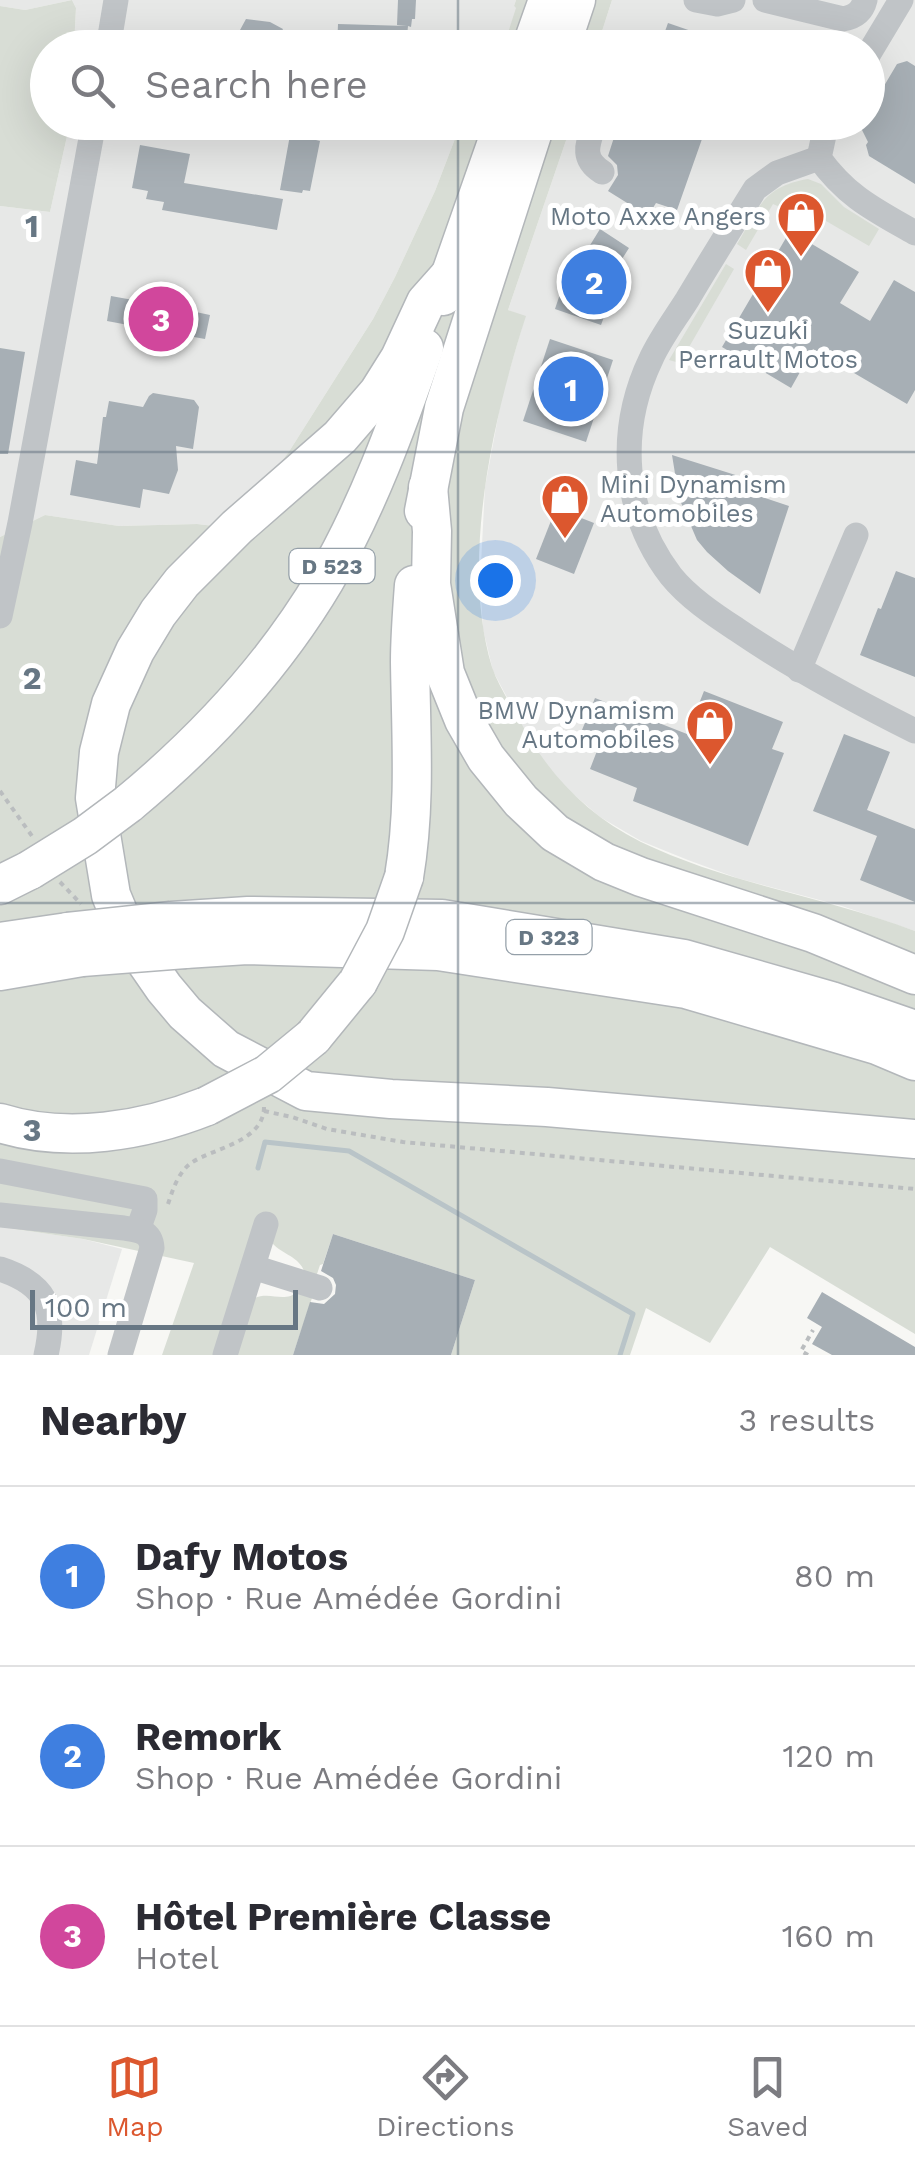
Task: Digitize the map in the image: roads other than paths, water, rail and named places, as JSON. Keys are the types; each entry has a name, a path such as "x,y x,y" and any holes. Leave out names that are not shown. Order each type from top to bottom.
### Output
{"highway":[{"path":"537,30 548,0"},
{"path":"566,30 576,0"},
{"name":"D 523","path":"29,867 85,836 169,769 240,696 325,580 398,422 498,140"},
{"path":"0,1123 56,1132 98,1133 155,1122 207,1106 268,1074 313,1036 358,982 384,932 404,877 413,778 410,657 414,568 444,408 530,140"},
{"path":"450,275 426,302 400,358 366,408 340,437 237,527 182,582 134,651 111,704 98,752 95,798 111,895 128,936 185,1012 226,1049 306,1090 915,1139"},
{"path":"428,487 432,531 430,584 444,673 486,758 521,801 555,833 604,862 813,933 915,975"},
{"name":"D 323","path":"178,935 248,916 442,919 684,958 831,1000 915,1030"},
{"name":"D 323","path":"0,971 78,934"},
{"name":"D 323","path":"0,942 78,934 178,935 247,945 438,951 686,989 877,1044 915,1061"}],"street":[{"path":"111,30 116,0"},
{"path":"696,0 717,4 733,0"},
{"path":"765,0 843,19 860,11 865,0"},
{"path":"883,30 901,0"},
{"path":"0,616 91,140"},
{"path":"589,140 586,148 590,162 602,172"},
{"path":"823,140 820,158 835,180 857,199 915,233"},
{"path":"820,158 777,173 755,190 651,358 635,401 628,448 632,495 647,538 672,578 706,609 799,670 915,731"},
{"path":"799,670 856,535"},
{"path":"0,1171 145,1199 138,1230"},
{"path":"0,1215 138,1230 148,1235 152,1244 120,1355"},
{"path":"225,1355 266,1224"},
{"path":"253,1267 320,1288"},
{"path":"0,1270 20,1276 45,1298 51,1318 46,1355"}],"waterway":[{"path":"258,1168 265,1142 349,1151 633,1314 620,1355"}],"place":[{"name":"Moto Axxe Angers","path":"801,258"},
{"name":"Remork","path":"594,282"},
{"name":"Suzuki Perrault Motos","path":"768,314"},
{"name":"Hôtel Première Classe","path":"161,319"},
{"name":"Dafy Motos","path":"571,389"},
{"name":"Mini Dynamism Automobiles","path":"565,540"},
{"name":"BMW Dynamism Automobiles","path":"710,766"}]}
